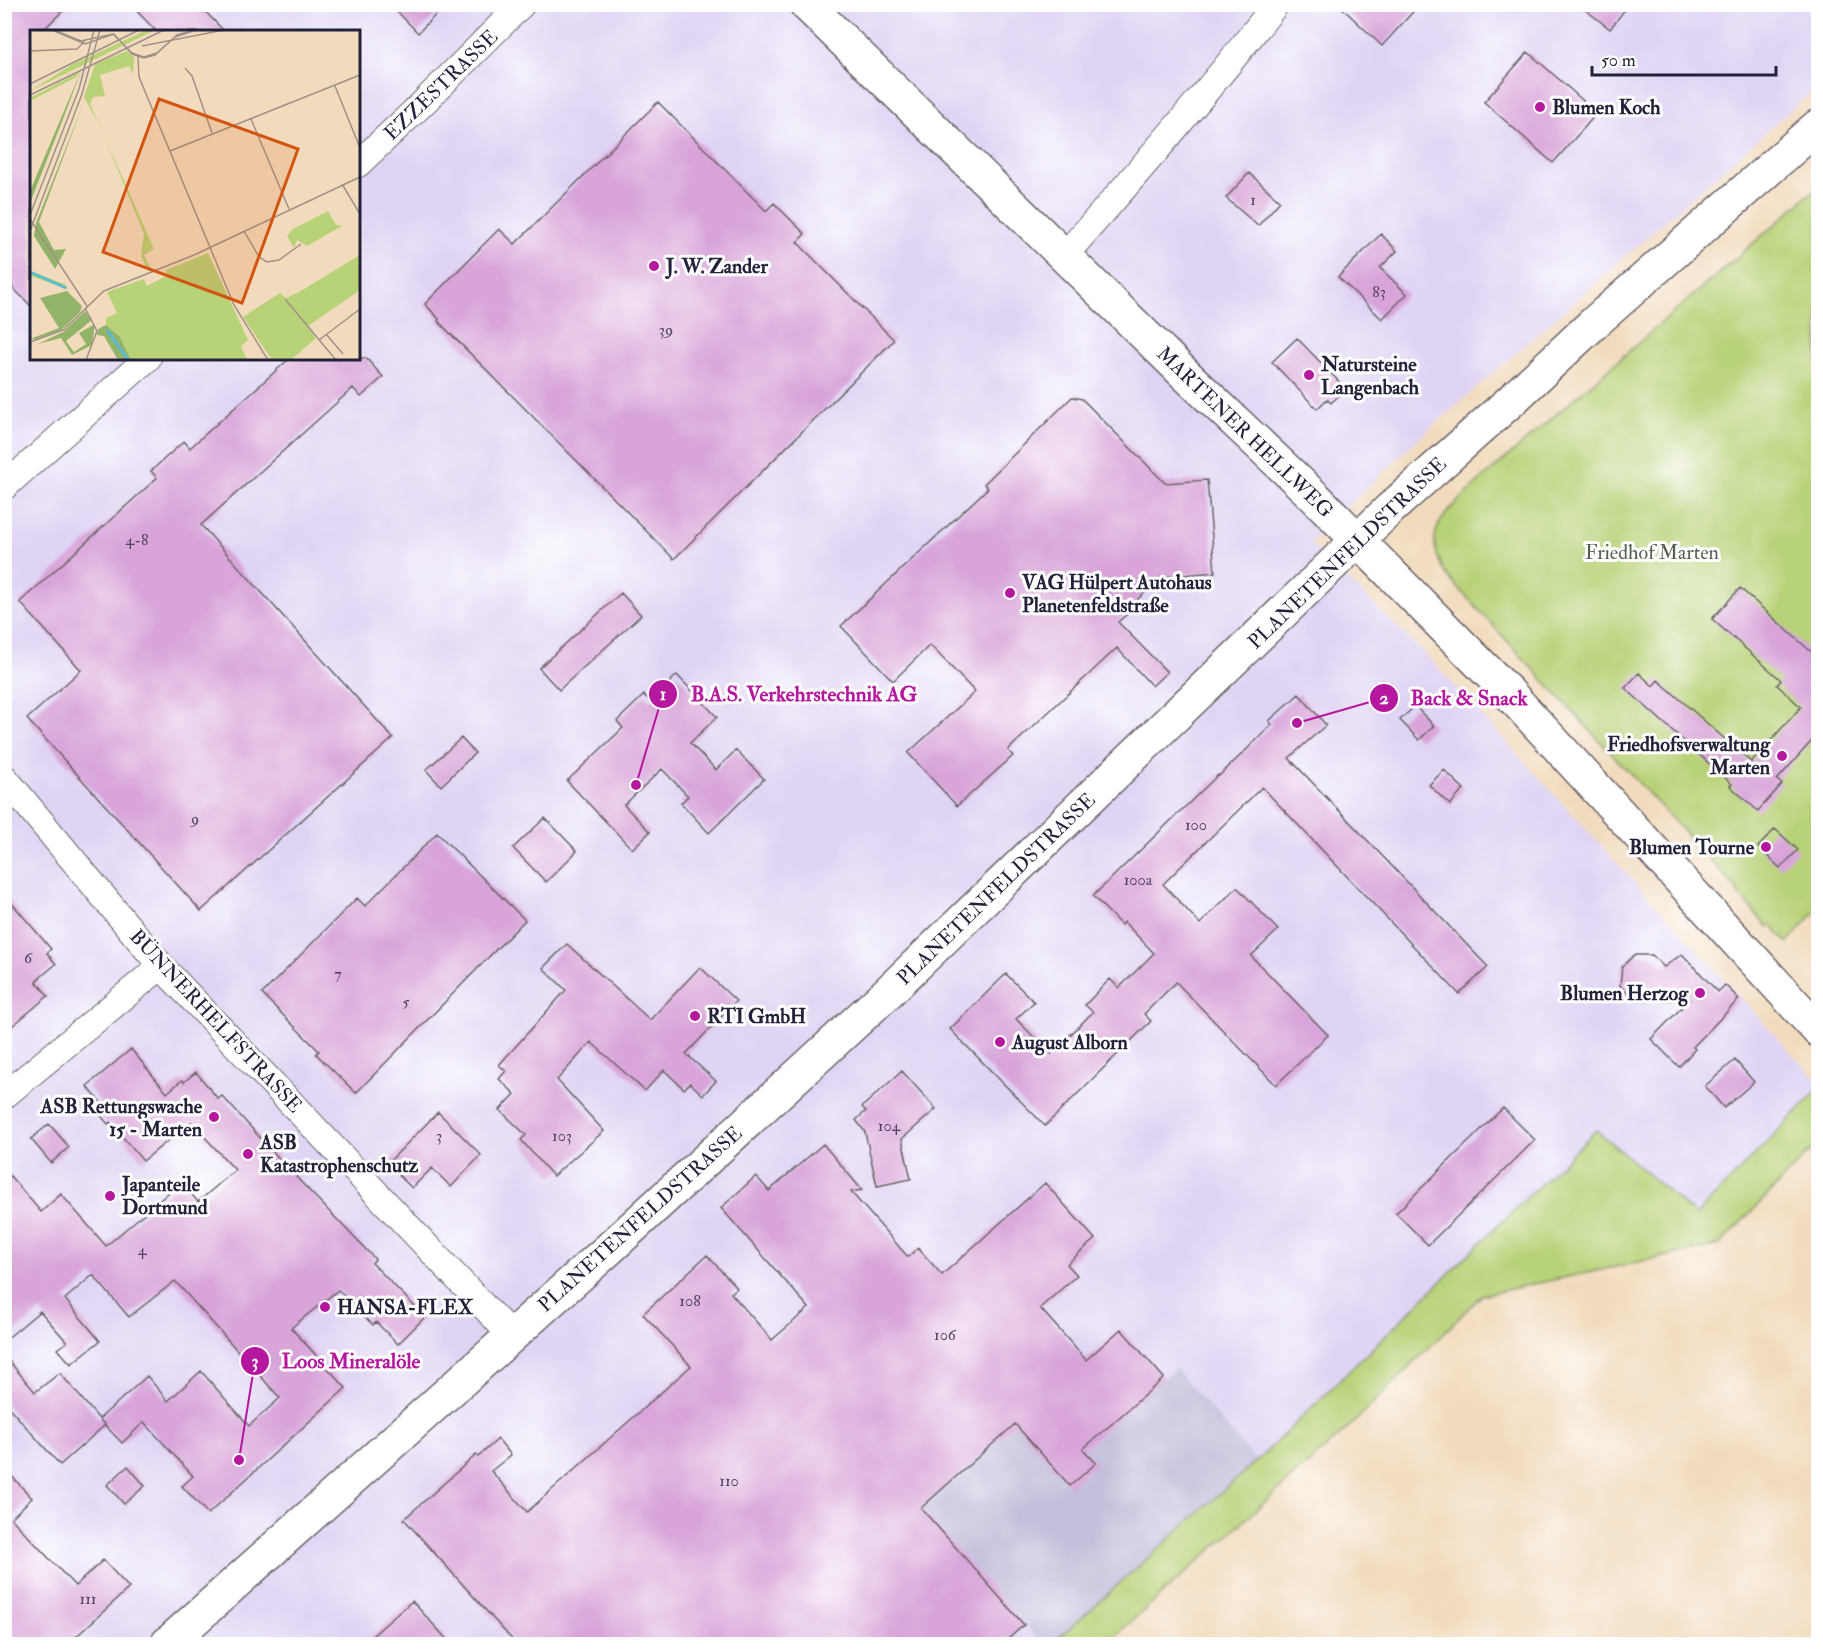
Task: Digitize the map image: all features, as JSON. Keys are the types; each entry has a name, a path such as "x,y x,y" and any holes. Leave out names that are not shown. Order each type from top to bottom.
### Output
{"street":[{"name":"EZZESTRASSE","path":"360,162 522,4"},
{"name":"MARTENER HELLWEG","path":"806,4 1186,375 1316,498 1507,691 1818,1030"},
{"path":"1064,256 1225,70 1276,4"},
{"name":"PLANETENFELDSTRASSE","path":"167,1644 610,1248 884,996 1390,509 1594,323 1818,126"},
{"path":"4,487 146,360"},
{"name":"BÜNNERHELFSTRASSE","path":"4,777 161,966 511,1335"},
{"path":"4,1096 161,966"}],"shaded area":[{"path":"5,5 1818,5 1818,86 1405,451 1310,543 1432,661 1818,1082 1818,1090 1696,1215 1596,1130 1262,1455 1052,1644 5,1644"},
{"path":"1175,1368 1256,1461 1052,1644 1042,1644 921,1508 1039,1402 1084,1449"}],"green space":[{"name":"Friedhof Marten","path":"1818,187 1818,909 1787,943 1771,925 1768,927 1737,893 1737,889 1449,578 1439,561 1435,546 1440,522 1482,479"},
{"path":"1818,1090 1818,1143 1719,1245 1482,1295 1349,1427 1106,1644 1052,1644 1263,1455 1596,1130 1696,1215"}],"building":[{"path":"4,4 70,4 43,30 30,30 30,305 4,279"},
{"path":"130,4 198,4 223,30 155,30"},
{"path":"390,4 446,4 418,33"},
{"path":"1338,4 1420,4 1382,46"},
{"path":"1578,4 1629,4 1610,29"},
{"name":"Blumen Koch","path":"1528,52 1597,113 1553,163 1484,102"},
{"path":"658,102 766,211 774,203 805,234 797,242 894,340 674,559 438,321 439,319 425,304 499,229 515,244"},
{"path":"1249,173 1280,201 1258,226 1226,198"},
{"path":"1381,234 1397,251 1380,268 1407,294 1382,319 1338,277"},
{"name":"Natursteine Langenbach","path":"1297,338 1346,389 1331,403 1327,399 1317,409 1272,362"},
{"path":"360,358 366,358 383,377 361,397 353,388 201,525 393,738 201,911 27,719 81,670 20,602 157,478 151,471 184,441 190,448 288,360 360,360"},
{"name":"VAG Hülpert Autohaus Planetenfeldstraße","path":"1072,397 1082,399 1165,483 1207,480 1215,572 1162,577 1126,610 1127,614 1118,622 1167,672 1152,686 1117,648 1008,750 1013,756 957,806 908,753 975,692 930,645 893,681 841,626 988,488 984,484"},
{"path":"1740,588 1818,658 1818,734 1777,780 1782,784 1758,811 1730,786 1732,784 1625,688 1639,673 1653,686 1658,680 1751,762 1801,707 1777,685 1781,680 1712,619"},
{"path":"621,593 641,615 559,690 539,668"},
{"path":"677,675 717,717 690,743 716,770 736,750 764,779 709,833 681,803 688,796 662,769 624,805 650,832 632,849 567,781 623,728 617,721 644,695 650,701"},
{"path":"1299,694 1326,725 1289,758 1488,967 1459,994 1262,787 1163,884 1200,924 1237,887 1278,930 1251,956 1328,1035 1276,1085 1176,982 1144,1014 1151,1021 1045,1126 950,1029 1006,974 1034,1002 1016,1019 1051,1054 1093,1012 1085,1005 1110,979 1119,988 1154,953 1124,922 1121,925 1093,896 1272,725 1269,721"},
{"path":"1415,706 1434,726 1419,740 1400,720"},
{"path":"461,738 475,753 441,786 426,770"},
{"path":"1444,770 1464,789 1450,805 1429,785"},
{"path":"545,818 577,851 546,882 513,848"},
{"path":"1775,829 1798,850 1780,868 1758,847"},
{"path":"437,833 525,920 356,1093 316,1054 319,1051 262,994 357,898 365,906"},
{"path":"4,894 51,949 47,953 56,964 36,981 48,996 4,1033"},
{"path":"567,944 650,1020 700,967 736,1001 686,1054 716,1081 703,1095 690,1083 684,1089 664,1070 645,1091 591,1042 557,1080 604,1131 553,1176 521,1140 526,1135 500,1110 515,1094 499,1079 506,1071 499,1065 566,990 543,968"},
{"path":"1682,954 1718,992 1725,985 1739,999 1693,1047 1695,1049 1679,1067 1651,1039 1689,1000 1634,1000 1620,986 1622,967 1634,955 1652,955 1664,967"},
{"path":"131,1049 167,1093 196,1072 218,1099 222,1096 375,1259 372,1263 425,1317 398,1344 376,1322 373,1325 338,1290 291,1328 346,1388 208,1514 182,1486 193,1476 144,1422 122,1443 105,1425 60,1465 4,1402 4,1355 35,1392 60,1373 99,1419 147,1376 168,1401 201,1371 249,1426 280,1398 175,1281 129,1317 93,1275 65,1299 100,1341 71,1364 58,1349 67,1342 40,1311 4,1341 4,1169 41,1212 61,1194 106,1246 181,1182 198,1202 235,1170 191,1122 143,1161 110,1122 108,1124 96,1110 102,1104 87,1086"},
{"path":"1735,1060 1754,1082 1724,1108 1705,1086"},
{"path":"902,1071 936,1109 902,1139 911,1179 877,1186 865,1132 856,1120 866,1111 862,1107"},
{"path":"1503,1108 1535,1140 1428,1245 1396,1213"},
{"path":"438,1112 481,1155 451,1187 432,1168 412,1188 387,1164"},
{"path":"49,1124 69,1147 51,1163 31,1139"},
{"path":"823,1144 862,1190 851,1192 908,1257 918,1248 942,1275 1045,1183 1095,1239 1067,1264 1077,1275 1040,1308 1086,1360 1121,1329 1164,1378 1083,1449 1096,1463 1070,1486 1015,1424 921,1508 1024,1625 1002,1644 516,1644 404,1519 476,1455 478,1457 498,1439 511,1455 491,1471 527,1512 691,1366 643,1314 707,1255 737,1288 731,1293 772,1340 809,1308 721,1208 756,1176 769,1191"},
{"path":"128,1466 145,1486 124,1504 107,1485"},
{"path":"4,1468 32,1498 11,1518 75,1586 103,1560 129,1588 68,1644 4,1644"},
{"path":"412,1601 451,1644 363,1644"}],"place":[{"name":"Blumen Koch","path":"1540,107"},
{"name":"J. W. Zander","path":"654,266"},
{"name":"Natursteine Langenbach","path":"1309,375"},
{"name":"VAG Hülpert Autohaus Planetenfeldstraße","path":"1010,593"},
{"name":"Back & Snack","path":"1297,723"},
{"name":"Friedhofsverwaltung Marten","path":"1782,756"},
{"name":"B.A.S. Verkehrstechnik AG","path":"636,785"},
{"name":"Blumen Tourne","path":"1766,847"},
{"name":"Blumen Herzog","path":"1700,993"},
{"name":"RTI GmbH","path":"695,1016"},
{"name":"August Alborn","path":"1000,1042"},
{"name":"ASB Rettungswache 15 - Marten","path":"214,1117"},
{"name":"ASB Katastrophenschutz","path":"248,1154"},
{"name":"Japanteile Dortmund","path":"110,1196"},
{"name":"HANSA-FLEX","path":"325,1307"},
{"name":"Loos Mineralöle","path":"239,1460"}]}
